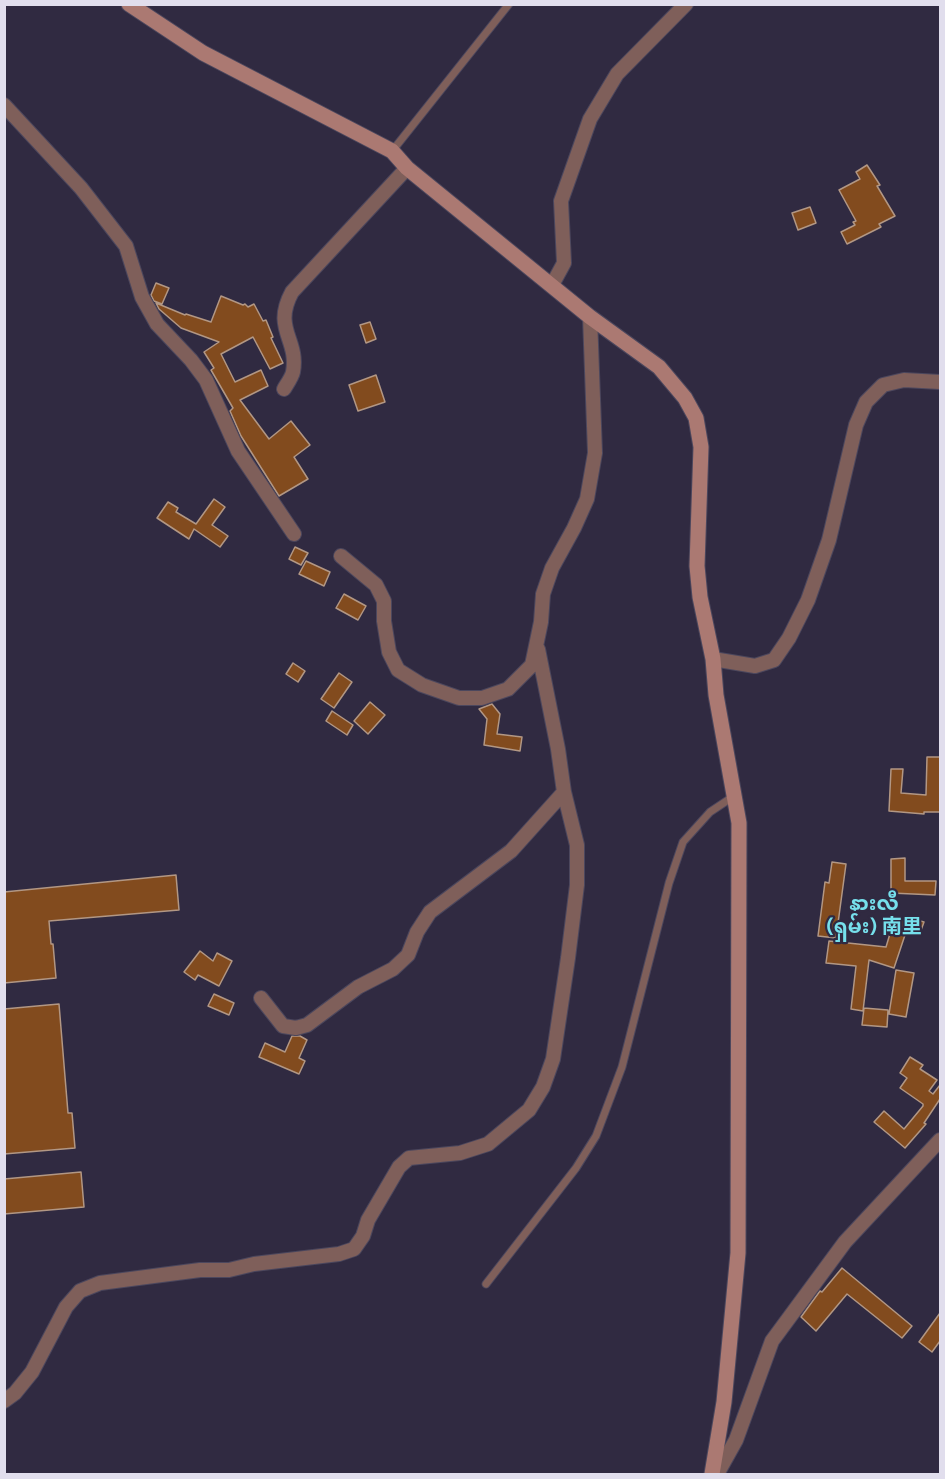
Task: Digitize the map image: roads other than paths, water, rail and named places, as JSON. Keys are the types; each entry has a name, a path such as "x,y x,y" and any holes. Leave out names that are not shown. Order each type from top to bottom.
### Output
{"main road":[{"path":"129,4 203,53 392,151 407,168 590,316 659,367 685,398 696,418 701,447 697,566 700,597 713,659 716,695 739,823 738,1253 724,1402 712,1474"}],"street":[{"path":"552,285 564,263 561,201 590,119 617,74 686,4"},
{"path":"4,105 81,188 126,246 142,297 158,324 206,380 238,451 294,534"},
{"path":"284,389 293,373 293,356 283,317 292,292 407,168"},
{"path":"341,556 376,585 384,601 384,621 389,652 398,670 422,685 459,698 482,698 508,689 532,665 537,645 543,594 552,568 587,500 595,453 590,316"},
{"path":"713,659 755,666 774,660 789,638 808,600 829,540 856,425 866,402 884,386 904,380 940,382"},
{"path":"4,1401 15,1393 32,1372 66,1307 80,1291 100,1283 200,1270 229,1270 254,1264 339,1254 354,1249 399,1167 409,1158 460,1153 488,1144 529,1110 543,1087 553,1059 577,885 578,845 564,792 558,749 537,645"},
{"path":"261,998 283,1026 296,1028 307,1026 358,987 393,969 408,955 417,932 430,912 511,851 564,792"},
{"path":"717,1474 736,1440 772,1341 845,1242 940,1140"}],"lane":[{"path":"392,151 509,4"},
{"path":"486,1284 576,1168 597,1136 622,1067 669,883 683,842 710,812 734,795"}],"district":[{"name":"နားလီ (ရှမ်း) 南里","path":"874,916"}]}
